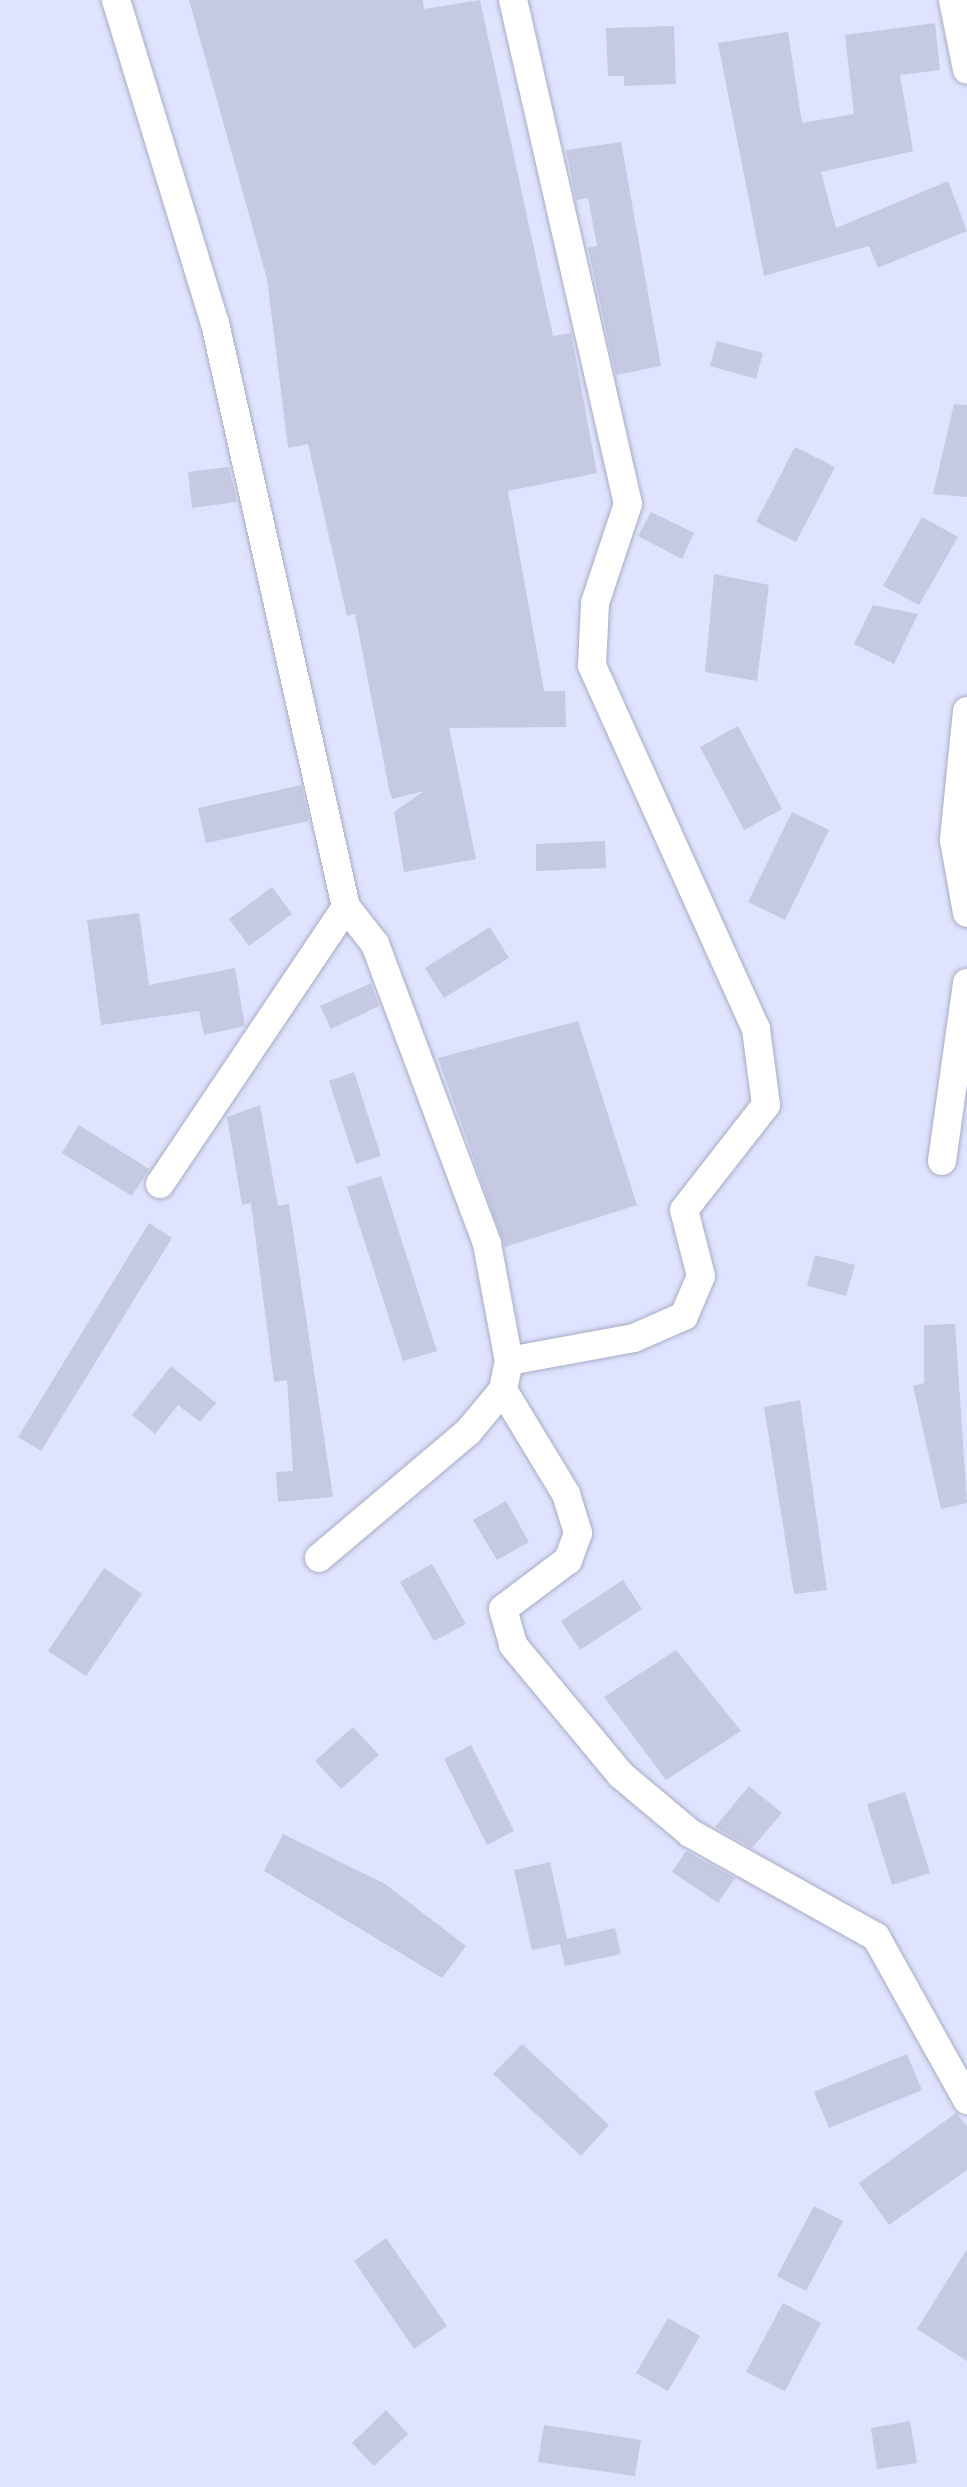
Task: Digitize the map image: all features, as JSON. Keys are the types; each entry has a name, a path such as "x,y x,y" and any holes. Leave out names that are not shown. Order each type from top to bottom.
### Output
{"street":[{"path":"116,0 216,322 346,907 375,944 487,1244 509,1361 503,1390 320,1558"},
{"path":"509,1361 634,1338 684,1316 700,1276 684,1210 766,1105 756,1029 592,665 595,603 628,504 513,0"},
{"path":"952,0 967,70"},
{"path":"967,711 954,840 967,913"},
{"path":"160,1184 346,907"},
{"path":"942,1162 967,984"},
{"path":"503,1390 566,1494 578,1533 568,1560 503,1609 513,1645 621,1775 690,1833 876,1937 967,2100"}],"building":[{"path":"189,0 423,0 424,9 480,0 553,336 571,333 597,473 508,491 544,691 565,691 566,727 449,728 476,859 404,872 394,812 424,791 392,799 389,789 355,614 347,616 308,444 288,448 267,279"},
{"path":"935,23 940,70 900,75 913,151 821,172 836,228 948,181 967,231 878,268 869,246 764,276 718,43 788,32 802,123 854,114 845,35"},
{"path":"674,26 676,84 624,86 624,76 608,76 606,28"},
{"path":"621,142 661,366 616,375 588,248 597,246 588,198 576,200 566,150"},
{"path":"717,341 763,353 756,379 710,366"},
{"path":"954,404 967,405 967,497 933,494"},
{"path":"795,447 835,467 796,542 756,522"},
{"path":"229,467 237,502 192,508 188,472"},
{"path":"651,512 694,533 682,559 638,536"},
{"path":"922,517 958,537 919,605 883,586"},
{"path":"714,574 769,585 757,681 705,672"},
{"path":"873,605 918,614 894,664 854,644"},
{"path":"738,726 782,809 744,830 700,747"},
{"path":"301,785 309,821 206,843 198,808"},
{"path":"792,812 829,830 785,920 748,902"},
{"path":"605,841 606,868 536,871 536,844"},
{"path":"272,887 292,914 249,946 229,919"},
{"path":"139,913 149,985 235,968 245,1026 204,1035 199,1011 101,1025 87,920"},
{"path":"490,927 509,958 444,998 425,968"},
{"path":"371,983 379,1006 331,1029 320,1006"},
{"path":"578,1021 637,1205 505,1247 438,1058"},
{"path":"354,1072 381,1156 356,1164 329,1081"},
{"path":"260,1105 278,1206 289,1204 333,1497 278,1502 276,1472 293,1471 287,1380 274,1382 251,1203 242,1205 227,1117"},
{"path":"79,1125 149,1169 132,1196 62,1153"},
{"path":"381,1176 437,1351 403,1361 347,1187"},
{"path":"149,1223 172,1238 41,1451 18,1437"},
{"path":"815,1255 855,1265 846,1296 807,1286"},
{"path":"955,1324 967,1503 941,1509 913,1386 924,1383 924,1325"},
{"path":"171,1366 216,1403 200,1422 178,1405 155,1434 132,1415"},
{"path":"800,1400 827,1590 794,1594 764,1407"},
{"path":"506,1501 529,1542 497,1560 473,1520"},
{"path":"432,1564 466,1624 434,1641 400,1582"},
{"path":"104,1568 142,1594 86,1676 48,1651"},
{"path":"623,1580 642,1609 580,1650 561,1621"},
{"path":"676,1650 741,1731 666,1780 604,1697"},
{"path":"353,1727 379,1755 341,1789 315,1761"},
{"path":"471,1745 514,1831 487,1845 444,1759"},
{"path":"749,1786 782,1813 752,1848 715,1827"},
{"path":"905,1792 930,1873 892,1885 867,1804"},
{"path":"283,1834 385,1884 466,1946 442,1978 264,1871"},
{"path":"686,1851 735,1878 718,1903 672,1872"},
{"path":"550,1862 567,1939 615,1928 621,1954 565,1966 560,1944 532,1950 514,1870"},
{"path":"522,2044 609,2125 581,2156 493,2074"},
{"path":"907,2054 922,2090 829,2128 814,2092"},
{"path":"956,2113 967,2126 967,2170 889,2225 859,2183"},
{"path":"814,2206 843,2221 806,2291 777,2276"},
{"path":"386,2238 447,2326 414,2349 354,2261"},
{"path":"967,2249 967,2361 917,2329"},
{"path":"783,2303 821,2323 785,2391 746,2372"},
{"path":"668,2318 700,2336 668,2391 636,2373"},
{"path":"386,2410 408,2434 374,2466 352,2443"},
{"path":"910,2421 917,2463 877,2469 871,2428"},
{"path":"544,2425 641,2440 635,2476 538,2462"}]}
